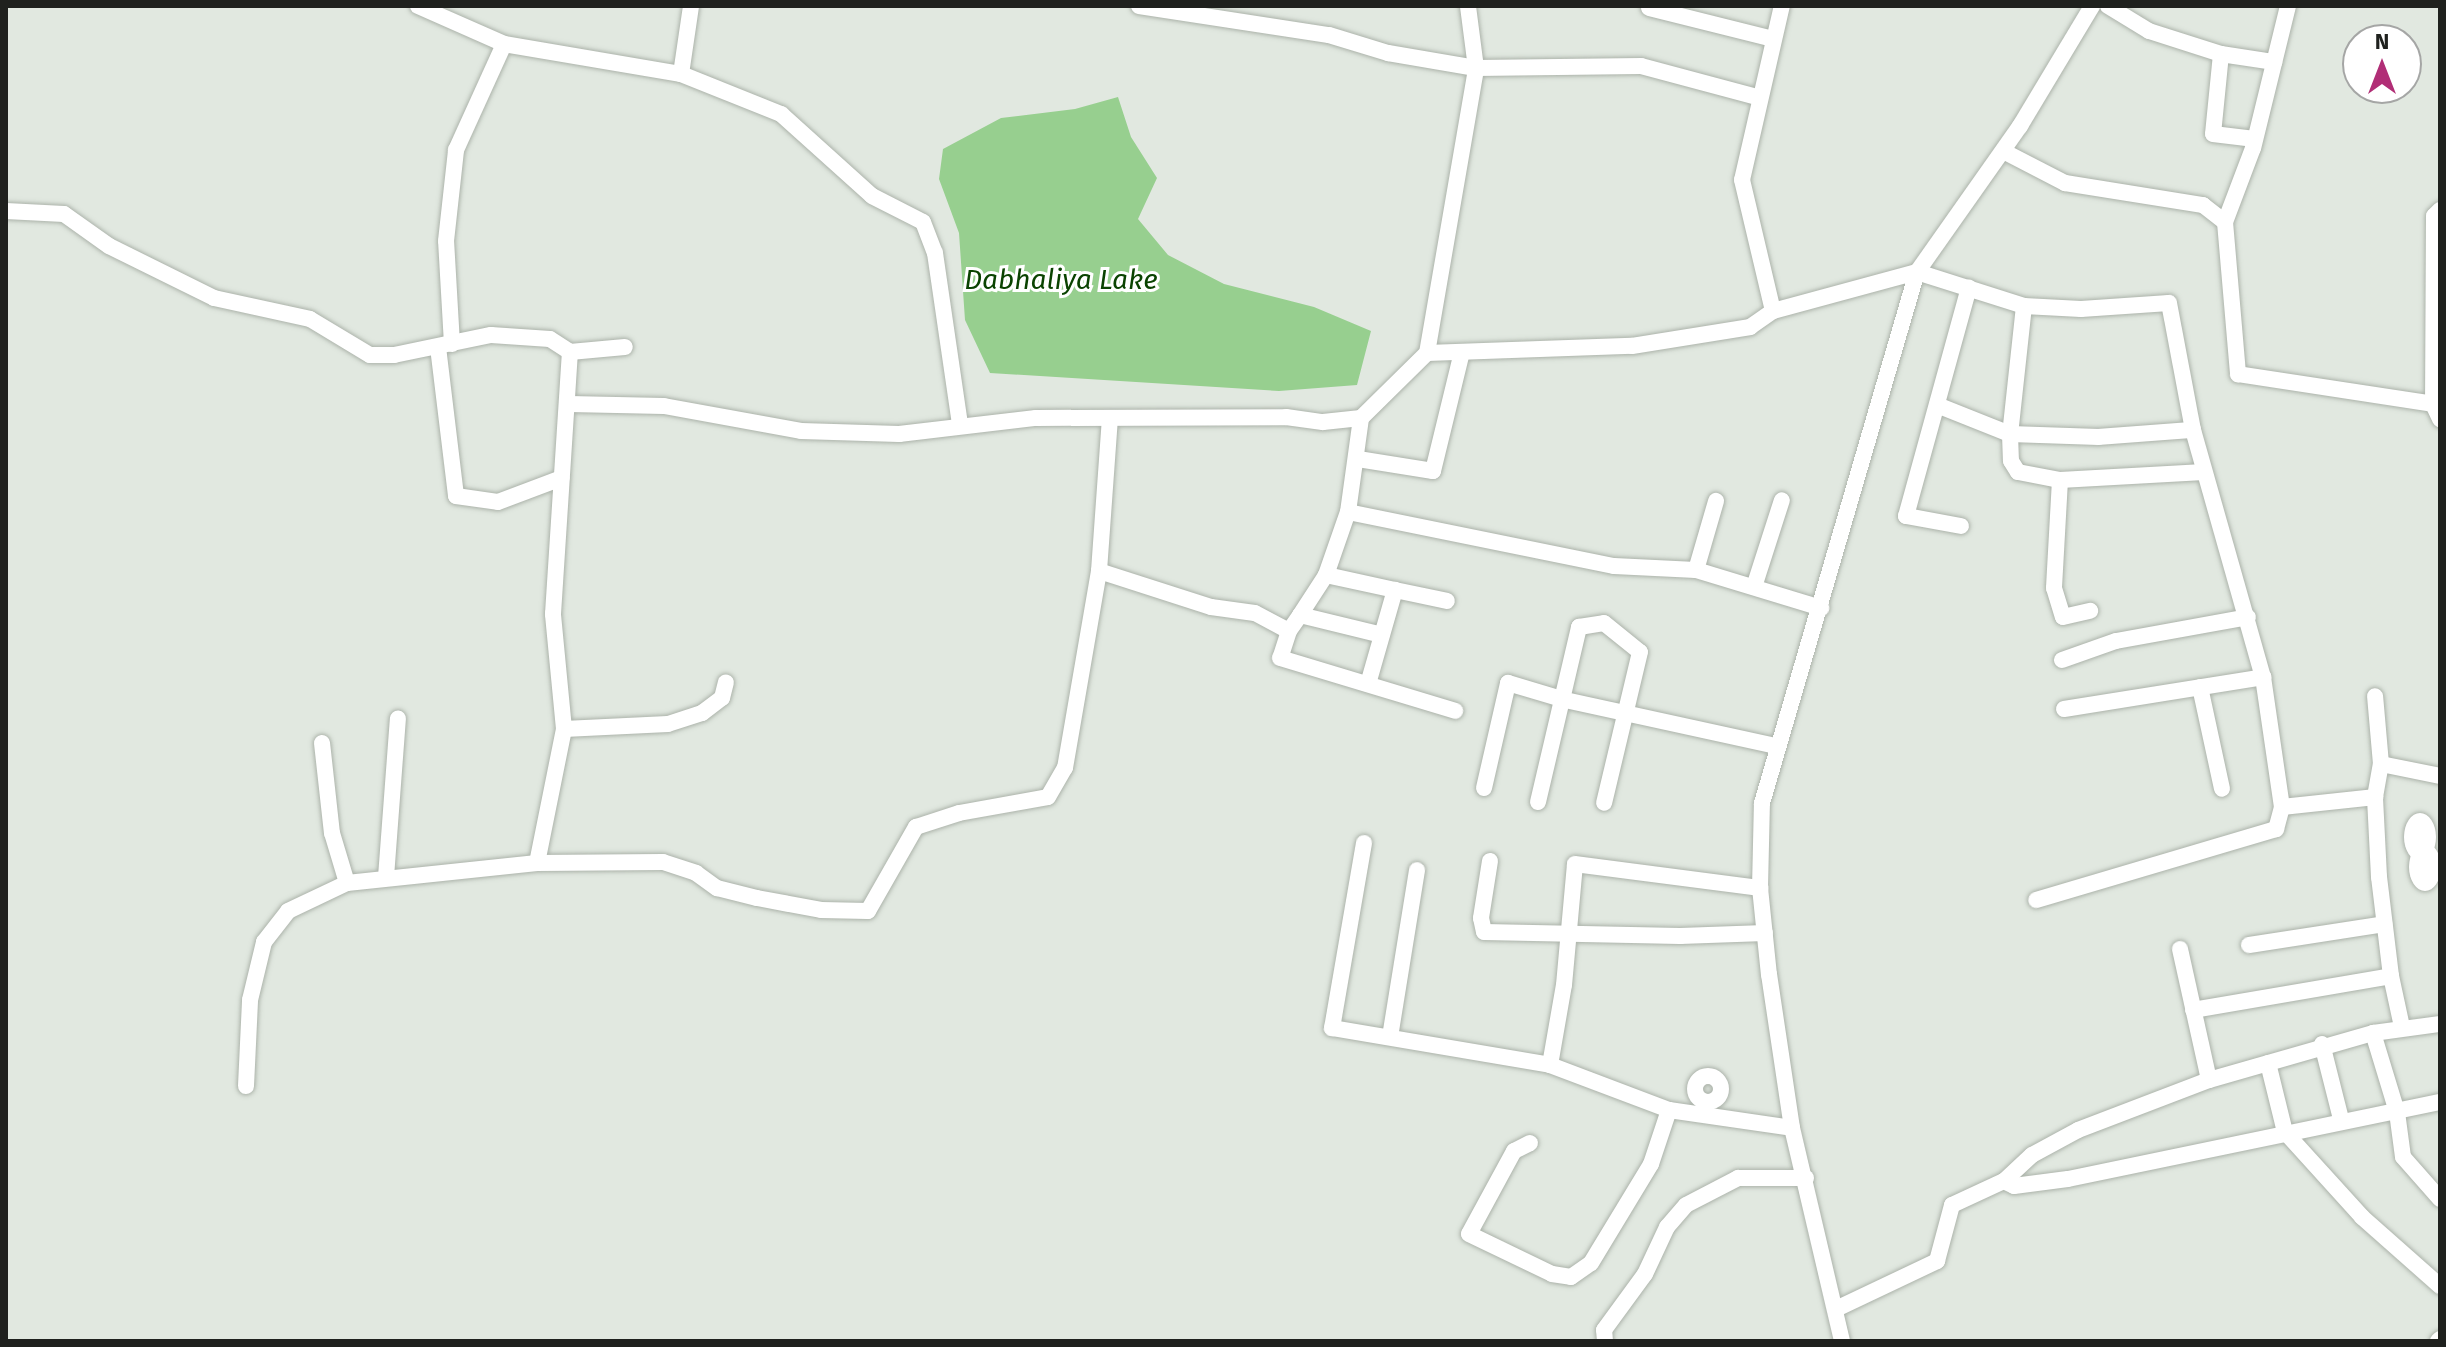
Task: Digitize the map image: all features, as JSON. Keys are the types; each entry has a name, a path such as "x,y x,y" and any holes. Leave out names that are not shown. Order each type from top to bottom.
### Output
{"street":[{"path":"418,6 504,44 681,74 781,114 872,196 923,222 935,253 960,425"},
{"path":"681,74 691,6"},
{"path":"1139,6 1220,12 1329,35 1388,53 1476,68 1641,66 1757,97"},
{"path":"569,404 664,406 801,431 899,434 960,425 1110,418 1286,417 1323,422 1361,418 1427,353 1476,68 1468,6"},
{"path":"1773,311 1742,180 1757,97 1782,6"},
{"path":"1842,1341 1792,1128 1760,888 1762,803 1776,746 1821,608 1917,272 2003,151 2092,6"},
{"path":"2108,6 2149,31 2221,54 2274,62"},
{"path":"2288,6 2255,139 2225,222 2238,374 2436,412 2434,216 2440,210"},
{"path":"1649,8 1773,39"},
{"path":"504,44 456,150 446,241 445,345 456,496 506,500 562,478"},
{"path":"2221,54 2213,134 2255,139"},
{"path":"2003,151 2065,183 2203,205 2225,222"},
{"path":"6,211 64,214 109,246 214,298 310,319 360,352 394,355 491,335 532,335 570,352 625,347"},
{"path":"1427,353 1632,346 1750,327 1773,311 1917,272 2024,306 2081,309 2169,303 2193,430 2263,677 2282,807 2276,829 2036,900"},
{"path":"1961,526 1906,516 1969,288"},
{"path":"2024,306 2010,434 2011,461 2018,472 2060,480 2204,472"},
{"path":"537,863 564,729 553,614 570,352"},
{"path":"1358,459 1433,471 1462,352"},
{"path":"1937,405 2010,434 2099,437 2193,430"},
{"path":"246,1086 250,1000 264,942 288,911 347,883 537,863 663,862 696,873 717,888 757,898 821,910 868,911 916,827 959,813 1048,797 1065,768 1099,571 1110,418"},
{"path":"1361,418 1358,459 1348,512 1326,575 1289,631 1280,658 1455,711"},
{"path":"2060,480 2054,588 2063,617 2090,611"},
{"path":"1754,587 1782,500"},
{"path":"1696,570 1716,501"},
{"path":"1348,512 1614,566 1696,570 1821,608"},
{"path":"1099,571 1211,607 1255,613 1289,631"},
{"path":"1326,575 1447,601"},
{"path":"1368,684 1395,590"},
{"path":"1300,615 1382,635"},
{"path":"2062,660 2116,641 2248,617"},
{"path":"1538,802 1579,627 1604,623 1640,652 1604,803"},
{"path":"2064,709 2263,677"},
{"path":"564,729 668,724 702,713 722,698 726,682"},
{"path":"1484,788 1508,683 1561,699 1776,746"},
{"path":"2200,687 2222,789"},
{"path":"2375,696 2381,764 2375,797 2384,924 2402,1027"},
{"path":"386,877 398,718"},
{"path":"322,743 332,833 347,883"},
{"path":"2381,764 2440,776"},
{"path":"2282,807 2375,797"},
{"path":"1364,843 1332,1028 1550,1065 1669,1110 1792,1128"},
{"path":"1490,861 1484,932 1568,935 1765,933"},
{"path":"1550,1065 1575,864 1760,888"},
{"path":"1390,1037 1417,870"},
{"path":"2249,945 2384,924"},
{"path":"2180,949 2209,1080"},
{"path":"2193,1010 2391,976"},
{"path":"1836,1309 1937,1261 1952,1205 2004,1181 2032,1155 2078,1130 2209,1080 2322,1044 2402,1027 2440,1024"},
{"path":"2373,1033 2397,1112 2403,1157 2440,1199"},
{"path":"2322,1044 2341,1119"},
{"path":"2268,1063 2285,1132 2362,1217 2440,1286"},
{"path":"2004,1181 2014,1186 2068,1179 2341,1119 2397,1112 2440,1102"},
{"path":"1530,1143 1514,1151 1469,1234 1552,1274 1571,1277 1591,1263 1651,1164 1669,1110"},
{"path":"1605,1341 1604,1330 1645,1274 1667,1227 1686,1205 1738,1178 1806,1178"}],"water":[{"name":"Dabhaliya Lake","path":"1118,97 1131,137 1157,178 1138,219 1168,255 1224,284 1314,307 1371,331 1357,385 1279,391 990,373 965,320 959,233 939,179 943,149 1001,118 1075,109"}]}
